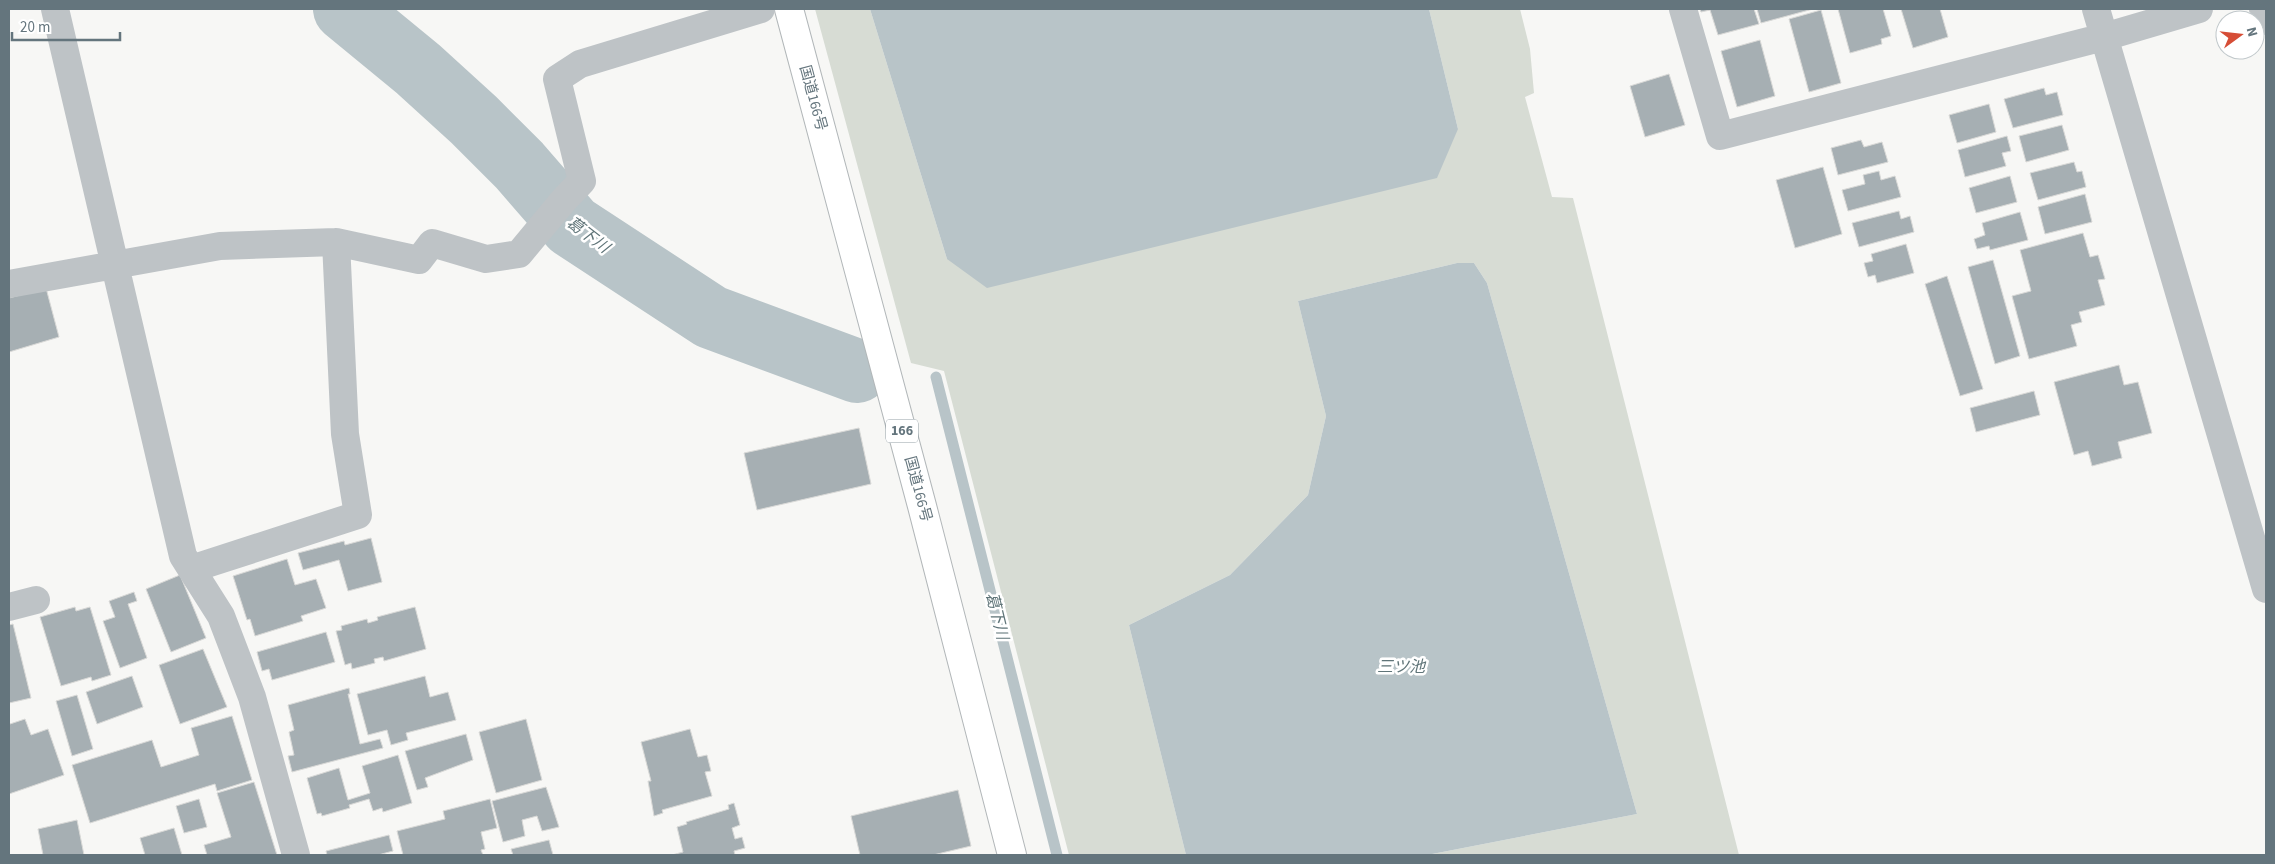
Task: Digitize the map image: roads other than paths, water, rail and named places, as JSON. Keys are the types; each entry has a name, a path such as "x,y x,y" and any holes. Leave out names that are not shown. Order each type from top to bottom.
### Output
{"highway":[{"name":"国道166号","path":"789,9 922,506 1012,855"}],"street":[{"path":"55,9 183,556 222,616 252,697 296,855"},
{"path":"9,284 220,246 336,242 419,260 432,243 486,259 519,254 582,181 557,79 580,64 761,9"},
{"path":"1683,9 1720,136 2104,37 2199,9"},
{"path":"2096,9 2266,589"},
{"path":"2264,9 2266,21"},
{"path":"191,568 358,515 345,434 336,242"},
{"path":"9,607 36,600"}],"water":[{"path":"870,9 1429,9 1458,129 1437,178 987,288 947,259"},
{"name":"三ツ池","path":"1457,263 1474,263 1487,283 1637,814 1427,855 1186,855 1129,625 1230,575 1308,495 1326,416 1298,301"}],"waterway":[{"name":"葛下川","path":"345,9 418,69 474,120 519,165 572,226 711,317 857,371"},
{"name":"葛下川","path":"936,377 1057,855"}]}
